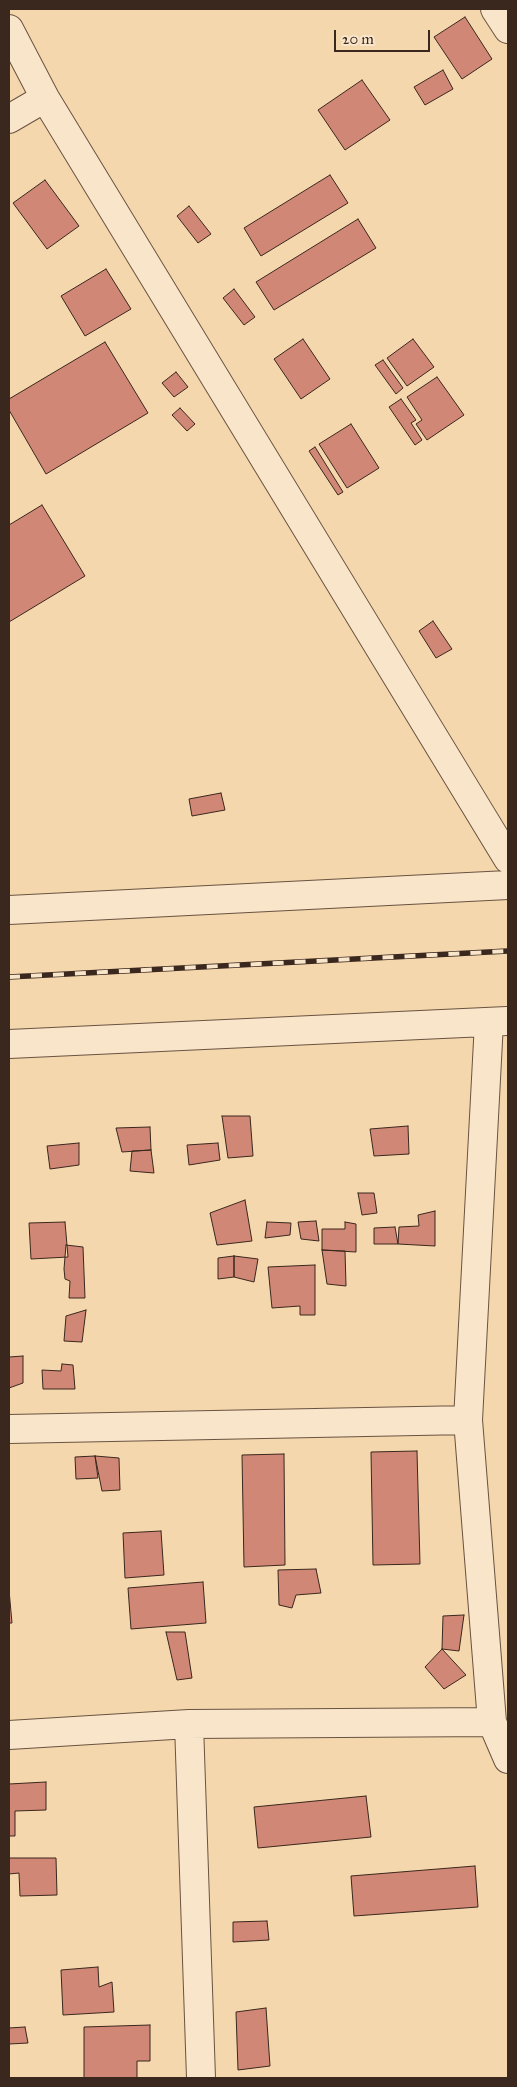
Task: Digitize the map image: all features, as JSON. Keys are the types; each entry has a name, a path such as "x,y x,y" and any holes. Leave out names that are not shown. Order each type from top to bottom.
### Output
{"street":[{"path":"495,9 508,30"},
{"path":"9,29 45,98 508,859"},
{"path":"9,119 45,98"},
{"path":"9,910 508,885"},
{"path":"9,1044 499,1021 468,1420 492,1722 508,1759"},
{"path":"9,1429 468,1420"},
{"path":"9,1735 190,1724 492,1722"},
{"path":"190,1724 201,2078"}],"building":[{"path":"465,17 492,59 462,79 434,37"},
{"path":"443,70 453,89 425,105 414,87"},
{"path":"362,80 390,120 345,150 318,110"},
{"path":"330,175 348,203 261,256 244,228"},
{"path":"45,180 79,226 47,249 13,203"},
{"path":"189,206 211,234 198,243 177,216"},
{"path":"358,219 376,248 274,310 256,282"},
{"path":"106,269 131,309 85,336 61,296"},
{"path":"234,289 255,317 244,325 223,298"},
{"path":"303,339 330,379 301,399 274,359"},
{"path":"413,339 434,367 407,386 387,358"},
{"path":"105,342 148,413 46,474 9,410 9,399"},
{"path":"383,360 403,388 396,394 375,365"},
{"path":"176,372 188,387 174,397 162,383"},
{"path":"437,377 464,415 427,440 416,424 422,420 407,397"},
{"path":"401,399 416,420 411,423 422,440 415,445 389,407"},
{"path":"180,408 195,424 187,431 172,415"},
{"path":"351,424 379,468 347,488 319,444"},
{"path":"315,447 343,492 338,495 309,451"},
{"path":"42,505 85,576 9,622 9,525"},
{"path":"433,621 452,649 436,658 419,631"},
{"path":"221,793 225,810 192,816 189,799"},
{"path":"222,1116 250,1116 253,1156 228,1158"},
{"path":"408,1126 409,1154 374,1156 370,1129"},
{"path":"150,1127 151,1150 122,1152 116,1128"},
{"path":"79,1143 79,1165 50,1169 47,1146"},
{"path":"218,1143 220,1160 189,1165 187,1145"},
{"path":"151,1150 154,1173 130,1171 132,1151"},
{"path":"358,1193 374,1193 377,1213 362,1215"},
{"path":"245,1200 252,1241 217,1245 210,1213"},
{"path":"435,1211 435,1246 398,1244 399,1227 419,1226 418,1215"},
{"path":"316,1221 319,1241 301,1239 298,1222"},
{"path":"65,1222 68,1257 31,1259 29,1223"},
{"path":"267,1222 291,1223 290,1235 265,1238"},
{"path":"345,1222 356,1224 356,1252 322,1250 322,1229 345,1229"},
{"path":"395,1227 398,1244 374,1244 374,1228"},
{"path":"66,1245 83,1247 85,1298 69,1298 70,1281 65,1279 64,1269"},
{"path":"322,1250 345,1251 346,1286 327,1284"},
{"path":"234,1256 234,1277 218,1279 218,1258"},
{"path":"234,1256 258,1259 254,1282 234,1277"},
{"path":"315,1265 315,1315 300,1315 300,1306 272,1308 268,1267"},
{"path":"86,1310 82,1342 64,1341 66,1316"},
{"path":"23,1356 23,1383 9,1388 9,1357"},
{"path":"62,1364 73,1365 75,1389 43,1389 42,1370 61,1371"},
{"path":"417,1451 420,1564 373,1565 371,1452"},
{"path":"284,1454 285,1565 244,1567 242,1455"},
{"path":"95,1456 98,1478 76,1479 75,1457"},
{"path":"95,1456 119,1458 120,1490 102,1491"},
{"path":"161,1531 164,1575 125,1578 123,1533"},
{"path":"316,1569 321,1593 296,1595 292,1608 279,1605 278,1570"},
{"path":"203,1582 206,1623 131,1629 128,1588"},
{"path":"9,1590 12,1623 9,1623"},
{"path":"464,1615 459,1651 442,1649 443,1616"},
{"path":"166,1632 185,1632 192,1678 177,1680"},
{"path":"442,1649 466,1675 444,1689 425,1667"},
{"path":"46,1782 46,1810 15,1811 15,1836 9,1836 9,1784"},
{"path":"366,1796 371,1837 258,1848 254,1807"},
{"path":"9,1858 56,1858 57,1895 20,1896 19,1873 9,1874"},
{"path":"475,1866 478,1907 354,1916 351,1876"},
{"path":"267,1921 269,1940 233,1942 233,1922"},
{"path":"98,1967 99,1987 112,1982 114,2012 63,2015 61,1970"},
{"path":"266,2008 270,2066 238,2070 236,2012"},
{"path":"150,2025 150,2061 137,2061 137,2078 84,2078 84,2027"},
{"path":"25,2027 28,2043 9,2044 9,2028"}],"railway":[{"path":"9,977 508,951"}]}
